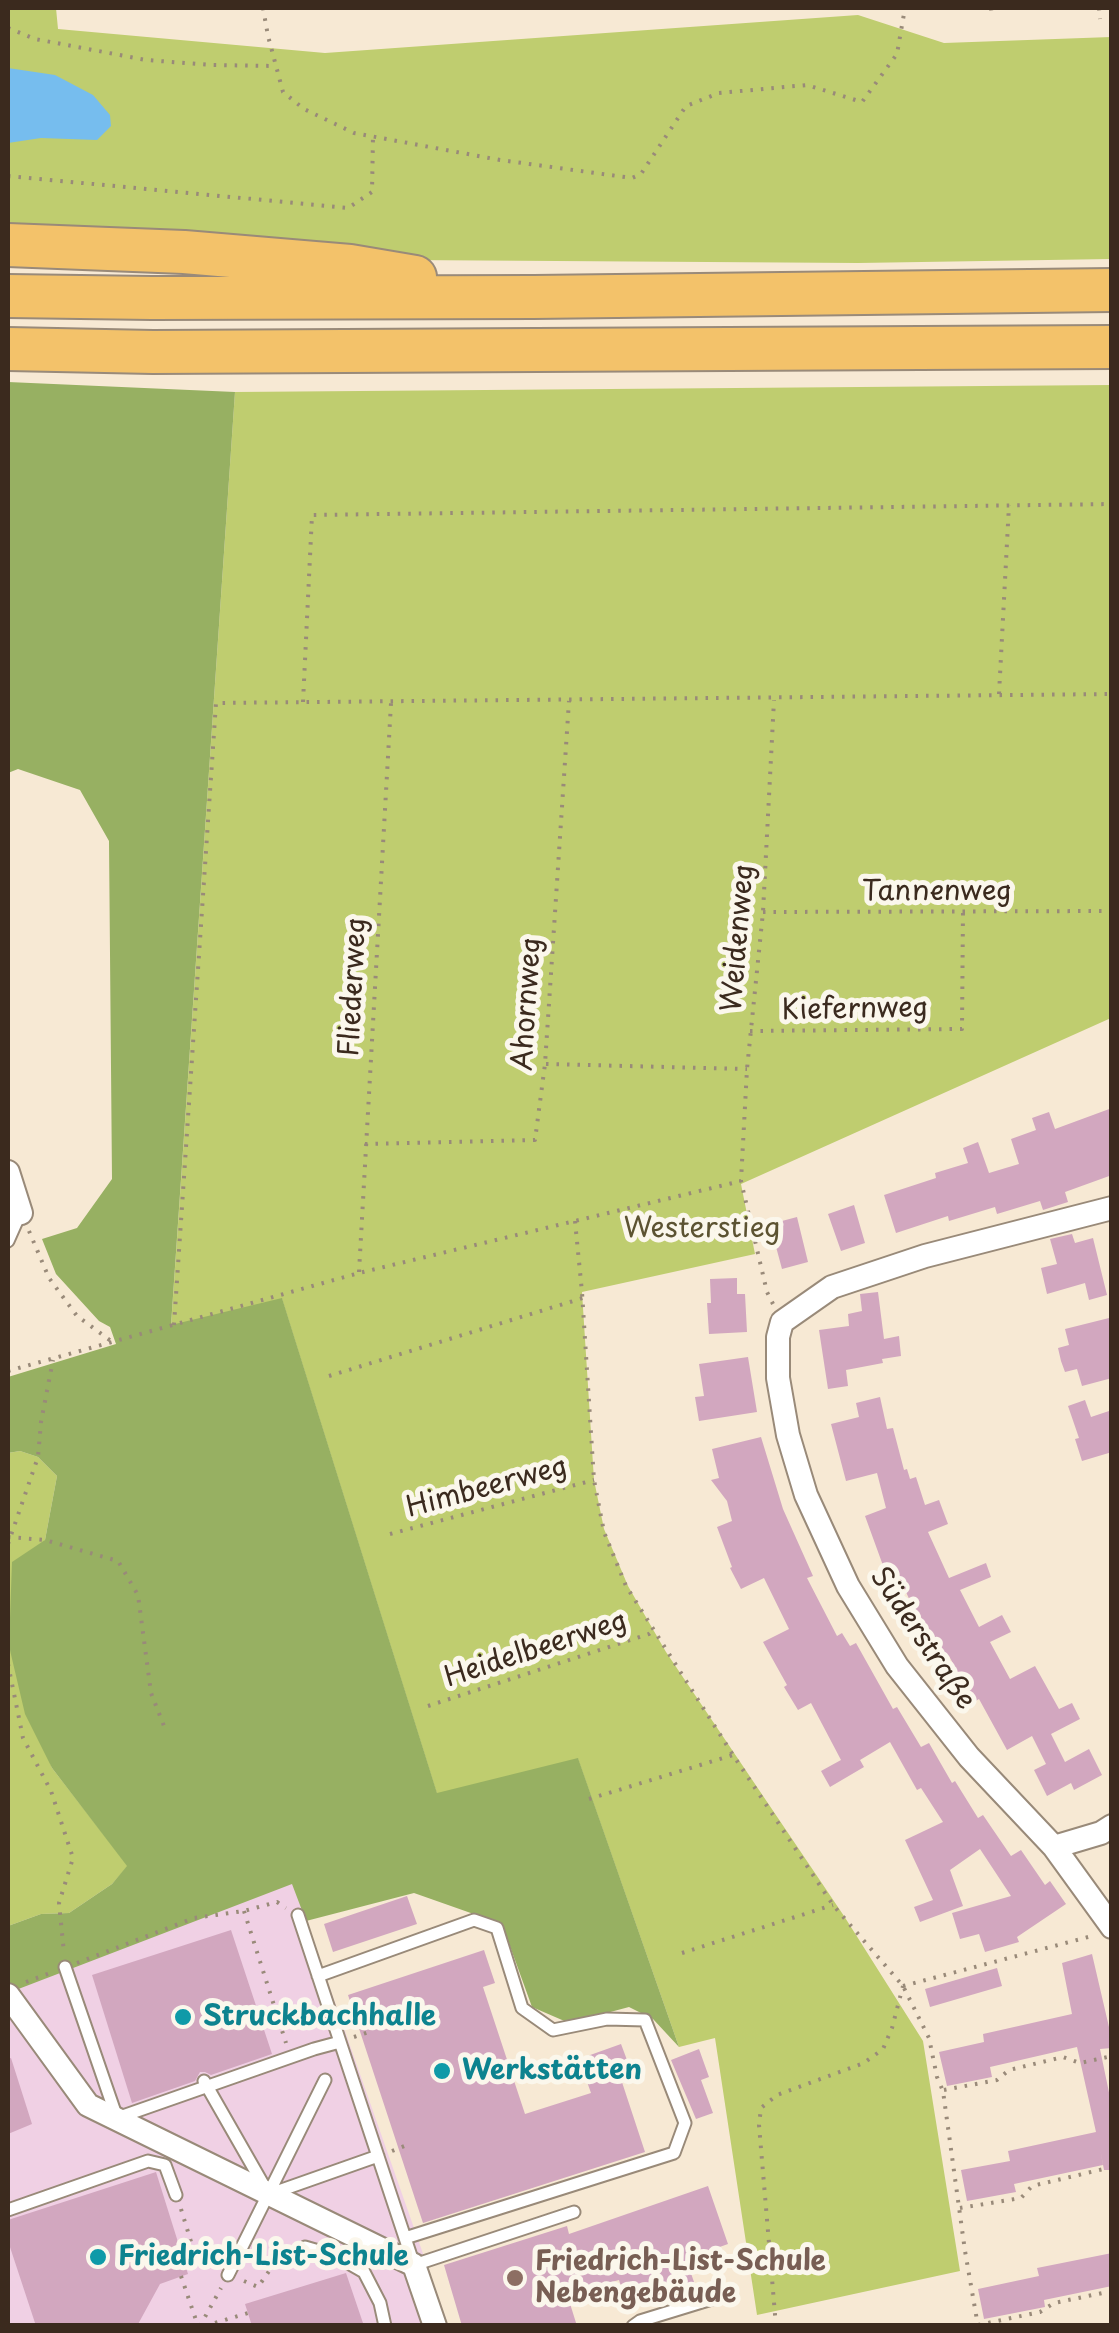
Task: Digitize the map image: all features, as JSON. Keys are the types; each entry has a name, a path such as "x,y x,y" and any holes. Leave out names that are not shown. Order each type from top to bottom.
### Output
{"highway":[{"path":"8,244 184,252 350,266 534,297"},
{"path":"8,296 534,297 1112,290"},
{"path":"8,348 193,352 1112,347"}],"street":[{"path":"8,1172 14,1214"},
{"path":"780,1330 832,1287 925,1256 1112,1208"},
{"name":"Süderstraße","path":"780,1330 778,1378 788,1435 806,1495 848,1586 898,1666 968,1756 1054,1848 1102,1932"},
{"path":"1054,1848 1112,1826"},
{"path":"15,1990 88,2105 414,2265 436,2326"}],"lane":[{"path":"8,1242 14,1214"},
{"path":"298,1915 414,2265 574,2212"},
{"path":"318,1976 474,1920 496,1928 522,2008 554,2030 606,2019 645,2020 685,2124 674,2154 406,2238"},
{"path":"65,1967 118,2118 205,2084 340,2042"},
{"path":"228,2275 325,2080"},
{"path":"205,2084 269,2194"},
{"path":"269,2194 378,2156"},
{"path":"8,2210 165,2165 176,2195"},
{"path":"305,2248 336,2256 364,2272 380,2302 385,2326"},
{"path":"633,2326 715,2298"}],"path":[{"path":"263,8 283,92 304,109 354,133 500,160 632,178 642,174 686,106 719,93 807,86 862,102 897,54 905,8"},
{"path":"991,8 992,17"},
{"path":"1099,8 1100,20"},
{"path":"8,28 35,40 146,60 276,66"},
{"path":"8,176 348,208 372,192 373,136"},
{"path":"303,702 312,515 1112,504"},
{"path":"999,694 1009,506"},
{"path":"174,1324 216,703 1112,694"},
{"name":"Weidenweg","path":"774,698 763,912 750,1031 741,1182 780,1330"},
{"name":"Ahornweg","path":"365,1144 536,1140 545,1064 569,701"},
{"name":"Fliederweg","path":"358,1273 391,703"},
{"name":"Tannenweg","path":"763,912 1112,911"},
{"name":"Kiefernweg","path":"750,1031 962,1029 963,912"},
{"path":"545,1064 747,1070"},
{"path":"8,1371 358,1273 741,1182"},
{"path":"14,1214 49,1278 77,1316 112,1342"},
{"path":"575,1221 594,1480 604,1532 626,1586 733,1755 833,1905 903,1986 928,2038 936,2077 943,2090 978,2325 1112,2291"},
{"path":"328,1376 583,1298"},
{"path":"8,1544 38,1457 54,1358"},
{"name":"Himbeerweg","path":"390,1534 594,1480"},
{"path":"8,1537 45,1540 118,1562 138,1594 151,1692 166,1731"},
{"name":"Heidelbeerweg","path":"428,1706 654,1630"},
{"path":"8,1664 22,1738 51,1791 73,1858 59,1903 65,1967"},
{"path":"589,1800 733,1755"},
{"path":"15,1990 194,1918 276,1902 298,1915"},
{"path":"682,1953 833,1905"},
{"path":"244,1911 291,2057"},
{"path":"903,1986 1102,1932"},
{"path":"776,2326 759,2125 761,2108 777,2095 864,2063 883,2049 903,1986"},
{"path":"943,2090 997,2080 1008,2070 1062,2057 1080,2063 1112,2056"},
{"path":"960,2208 1021,2198 1032,2186 1112,2167"},
{"path":"184,2221 196,2258 258,2287 281,2254"},
{"path":"201,2326 228,2275"},
{"path":"181,2276 201,2326"},
{"path":"201,2326 248,2312"}],"shaded area":[{"path":"293,1883 448,2325 8,2325 8,1992"}],"green space":[{"path":"8,8 56,8 58,29 325,53 858,15 944,43 1111,37 1111,259 858,263 406,260 8,234"},
{"path":"8,382 235,392 171,1325 282,1298 437,1793 578,1758 679,2047 653,2019 629,2007 569,2023 532,2007 502,1924 414,1893 306,1921 292,1884 8,1993 8,1926 41,1914 69,1913 112,1884 127,1866 52,1768 25,1714 9,1646 12,1562 45,1540 57,1476 38,1457 20,1451 8,1453 8,1377 116,1344 110,1327 99,1321 56,1274 42,1239 77,1228 112,1179 109,841 80,790 18,769 8,773"},
{"name":"Westerstieg","path":"1111,385 1111,1018 741,1184 755,1254 582,1292 594,1480 604,1529 628,1586 666,1652 923,2041 960,2271 757,2315 715,2038 679,2047 578,1759 437,1794 282,1299 171,1326 235,392"},
{"path":"20,1451 38,1457 57,1476 45,1540 11,1616 9,1646 52,1768 128,1866 112,1884 69,1913 41,1914 8,1926 8,1453"}],"water":[{"path":"8,68 55,75 93,95 110,115 111,126 97,140 41,138 8,143"}],"building":[{"path":"1112,1108 1112,1175 1065,1192 1068,1202 1043,1210 1040,1201 997,1214 995,1207 949,1221 948,1216 896,1233 884,1195 968,1163 963,1148 978,1142 989,1173 1019,1164 1011,1139 1036,1130 1032,1118 1049,1112 1055,1129"},
{"path":"854,1205 865,1243 841,1251 828,1214"},
{"path":"797,1217 808,1262 782,1269 775,1243 768,1245 763,1226"},
{"path":"1072,1234 1075,1243 1093,1238 1107,1295 1089,1300 1085,1283 1047,1294 1041,1268 1057,1264 1050,1239"},
{"path":"737,1278 737,1294 745,1294 747,1332 709,1334 710,1279"},
{"path":"878,1292 884,1339 899,1336 901,1356 846,1370 848,1386 828,1389 819,1330 849,1326 848,1314 862,1311 860,1294"},
{"path":"1109,1318 1112,1378 1082,1386 1077,1369 1065,1372 1061,1361 1058,1348 1069,1345 1065,1329"},
{"path":"748,1357 757,1412 699,1421 695,1397 704,1396 699,1364"},
{"path":"880,1397 887,1429 893,1428 904,1470 907,1469 910,1479 916,1477 925,1505 939,1500 948,1524 928,1532 949,1578 986,1563 991,1577 960,1590 979,1627 1002,1615 1011,1632 990,1642 1010,1679 1035,1666 1059,1709 1072,1703 1080,1719 1051,1734 1065,1762 1089,1749 1102,1775 1074,1790 1071,1783 1047,1796 1034,1770 1046,1764 1032,1736 1007,1750 949,1656 942,1660 895,1568 885,1571 865,1516 886,1508 877,1473 846,1481 831,1424 859,1417 856,1403"},
{"path":"1085,1400 1091,1417 1112,1410 1112,1452 1082,1461 1068,1406"},
{"path":"761,1437 783,1509 813,1576 807,1578 837,1636 842,1633 850,1646 856,1643 893,1709 897,1707 921,1747 929,1743 978,1818 983,1815 1011,1856 1021,1850 1045,1885 1050,1881 1066,1904 1017,1937 1019,1942 985,1952 979,1934 960,1939 952,1913 1011,1896 980,1849 950,1870 963,1906 920,1922 914,1907 933,1900 905,1840 943,1822 921,1788 917,1790 890,1742 860,1760 864,1767 830,1787 821,1771 841,1760 811,1703 798,1710 763,1642 789,1629 764,1578 741,1589 717,1527 732,1521 727,1501 711,1480 719,1478 712,1449"},
{"path":"407,1896 417,1924 333,1952 324,1924"},
{"name":"Struckbachhalle","path":"231,1930 272,2054 211,2075 200,2072 195,2081 132,2103 92,1975"},
{"path":"484,1950 495,1983 483,1987 525,2114 591,2093 579,2059 621,2044 627,2060 616,2064 645,2152 423,2223 348,1995"},
{"path":"1092,1954 1112,2040 1112,2048 1100,2049 1112,2107 1112,2170 1104,2170 1100,2148 1103,2165 1014,2184 1016,2192 967,2201 961,2170 1010,2161 1008,2151 1096,2132 1077,2047 990,2067 992,2077 947,2086 939,2052 984,2042 983,2034 1072,2014 1062,1963"},
{"path":"997,1968 1002,1986 930,2007 925,1989"},
{"path":"699,2049 709,2077 701,2080 713,2113 696,2119 671,2060"},
{"path":"11,2058 32,2124 8,2134 8,2059"},
{"name":"Friedrich-List-Schule","path":"156,2172 188,2274 160,2284 137,2326 36,2326 8,2241 8,2220"},
{"path":"708,2186 728,2244 686,2259 694,2282 627,2305 619,2280 567,2294 577,2326 462,2326 444,2265 567,2226 569,2234"},
{"path":"1112,2253 1112,2286 1044,2300 1045,2307 984,2319 978,2289 1039,2276 1037,2268"},
{"path":"346,2273 364,2326 252,2326 245,2304"}],"place":[{"name":"Struckbachhalle","path":"183,2017"},
{"name":"Werkstätten","path":"442,2071"},
{"name":"Friedrich-List-Schule","path":"98,2257"},
{"name":"Friedrich-List-Schule Nebengebäude","path":"515,2278"}]}
